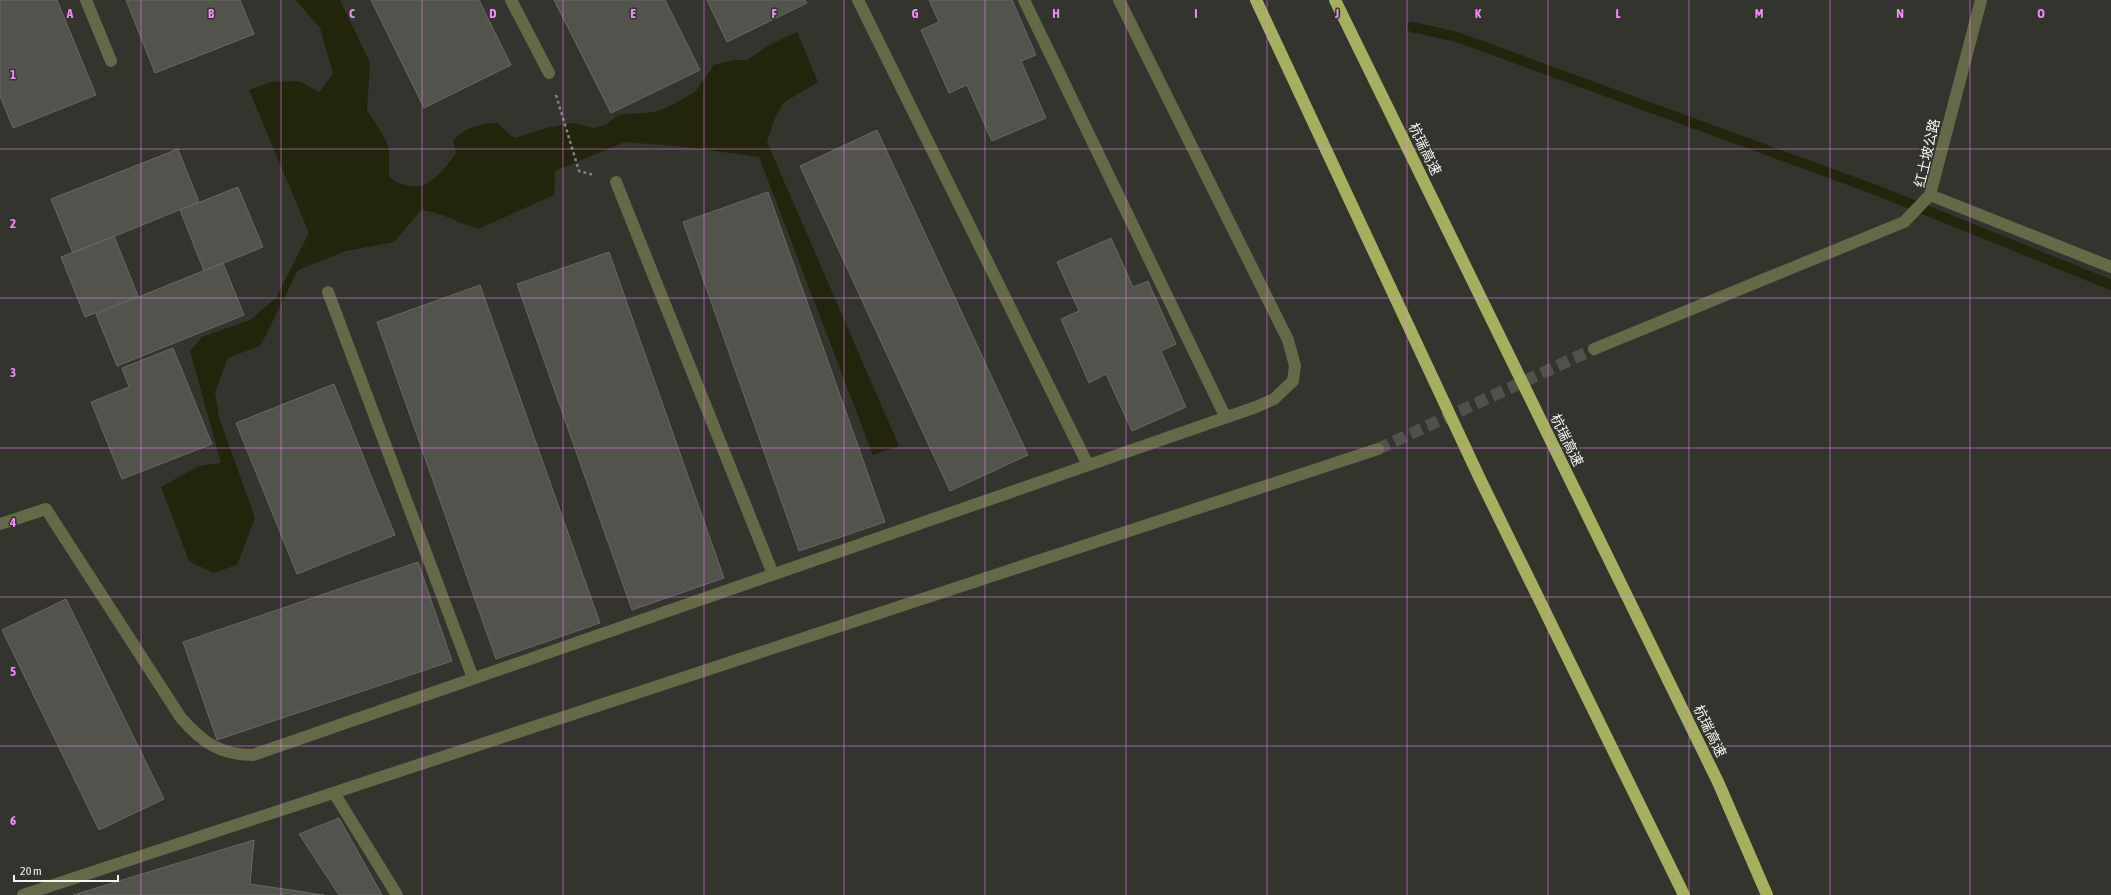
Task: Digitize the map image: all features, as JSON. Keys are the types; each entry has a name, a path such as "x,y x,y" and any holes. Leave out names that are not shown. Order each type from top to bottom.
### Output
{"highway":[{"path":"1256,0 1480,479 1684,895"},
{"name":"杭瑞高速","path":"1335,0 1718,782 1767,895"}],"street":[{"path":"86,0 111,62"},
{"path":"511,0 549,73"},
{"path":"858,0 1088,465"},
{"path":"1024,0 1225,416"},
{"path":"0,524 46,509 181,718 193,732 220,750 236,755 253,754 1088,465 1225,416 1256,407 1274,399 1293,381 1295,366 1288,340 1119,0"},
{"name":"红土坡公路","path":"1981,0 1930,195 2111,267"},
{"path":"616,182 773,574"},
{"path":"1594,349 1904,222 1930,195"},
{"path":"328,292 473,678"},
{"path":"23,895 1378,449"},
{"path":"334,793 397,895"}],"path":[{"path":"562,117 579,171"}],"shaded area":[{"path":"296,0 340,0 370,63 367,111 389,147 389,177 410,186 419,186 427,183 442,171 456,153 453,141 467,129 484,124 497,123 514,138 550,127 573,123 594,128 607,124 618,115 655,112 670,106 695,92 714,65 734,60 747,60 769,45 797,32 818,82 783,103 774,120 767,142 899,446 873,455 759,157 685,147 625,142 555,171 554,195 478,229 443,215 421,210 394,242 346,251 298,270 261,345 228,358 215,392 219,417 255,518 237,565 213,573 189,561 161,487 199,466 221,463 190,351 202,337 250,320 276,298 309,233 249,90 271,82 299,81 319,92 333,74 320,28"}],"building":[{"path":"0,0 57,0 96,95 13,128 0,96"},
{"path":"126,0 240,0 254,34 155,73"},
{"path":"371,0 479,0 511,65 424,108"},
{"path":"554,0 665,0 700,70 611,113"},
{"path":"707,0 805,0 807,3 727,42"},
{"path":"929,0 1012,0 1036,55 1021,61 1046,118 992,141 967,85 949,93 921,30 939,22"},
{"path":"877,130 1028,455 950,491 800,166"},
{"path":"178,149 199,202 73,253 51,199"},
{"path":"238,187 263,247 204,271 180,210"},
{"path":"768,192 885,522 799,551 683,222"},
{"path":"114,236 138,296 85,317 61,257"},
{"path":"1111,238 1133,287 1148,281 1176,344 1161,351 1186,407 1132,431 1106,374 1089,383 1061,319 1079,311 1057,262"},
{"path":"609,252 724,578 632,610 517,284"},
{"path":"223,263 244,315 117,366 96,314"},
{"path":"480,285 600,623 496,659 377,322"},
{"path":"173,348 212,444 122,479 91,402 129,387 122,368"},
{"path":"334,384 395,535 297,574 236,423"},
{"path":"418,562 452,661 217,740 183,642"},
{"path":"66,599 164,799 99,830 2,630"},
{"path":"339,818 382,895 339,895 299,834"},
{"path":"254,840 250,884 324,895 73,895"}],"waterway":[{"path":"1412,27 1457,37 1876,190 2111,285"}],"tunnel":[{"path":"1378,449 1594,349"}]}
